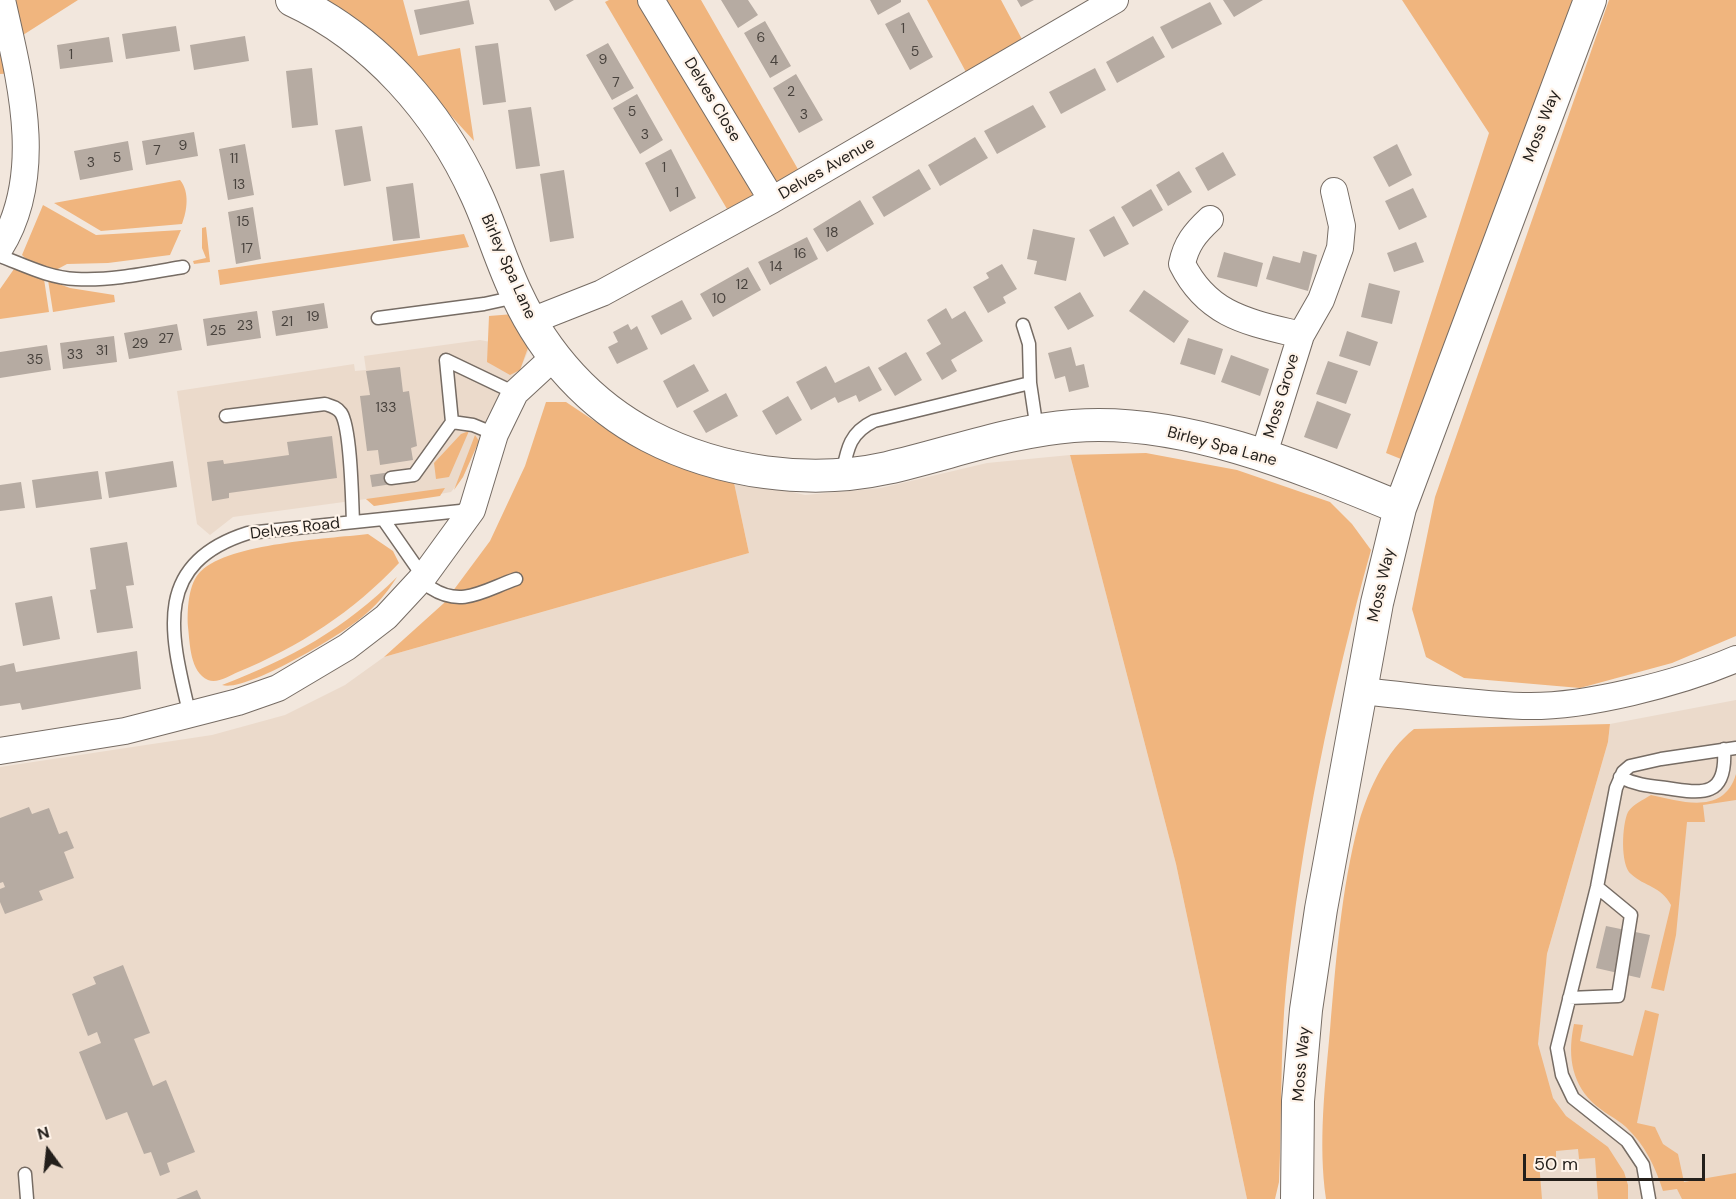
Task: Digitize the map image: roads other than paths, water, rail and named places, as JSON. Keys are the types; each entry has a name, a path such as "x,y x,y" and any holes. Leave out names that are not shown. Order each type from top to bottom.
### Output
{"street":[{"path":"0,249 18,211 26,174 26,135 17,73 2,0"},
{"name":"Birley Spa Lane","path":"292,0 312,9 350,35 419,100 448,140 476,194 524,309 554,357 582,388 612,414 676,448 769,472 842,476 889,468 1037,430 1083,425 1145,428 1199,438 1263,458 1400,508"},
{"name":"Delves Close","path":"651,0 772,200"},
{"name":"Delves Avenue","path":"524,309 602,293 772,200 1115,0"},
{"name":"Moss Way","path":"1297,1199 1298,1101 1306,1010 1360,691 1377,603 1400,508 1590,0"},
{"name":"Moss Grove","path":"1263,458 1301,335 1321,300 1340,248 1342,226 1334,191"},
{"name":"Moss Grove","path":"1210,219 1196,232 1185,248 1182,264 1200,294 1245,321 1301,335"},
{"path":"0,751 103,735 190,716 278,688 312,670 386,617 424,576 472,510 495,434 515,393 554,357"},
{"path":"1360,691 1525,706 1566,703 1657,686 1736,659"}],"lane":[{"path":"0,256 44,273 75,279 127,276 183,267"},
{"path":"378,318 492,303 524,309"},
{"path":"1023,325 1029,344 1030,383 1037,430"},
{"path":"391,478 414,475 452,422 446,360 515,393"},
{"path":"842,476 847,447 853,436 862,427 874,421 1030,383"},
{"path":"226,416 325,404 336,407 342,415 346,431 353,522"},
{"path":"452,422 473,425 495,434"},
{"name":"Delves Road","path":"190,716 177,660 174,626 177,596 185,575 201,555 222,541 248,533 472,510"},
{"path":"383,519 431,588 456,599 516,579"},
{"path":"1620,777 1635,785 1693,792 1707,791 1715,788 1724,773 1730,749 1641,763 1630,766 1620,777 1597,887 1557,1048 1562,1076 1573,1098 1628,1141 1643,1165 1649,1199"},
{"path":"1569,998 1618,996 1631,915 1597,887"},
{"path":"25,1174 27,1199"}]}
